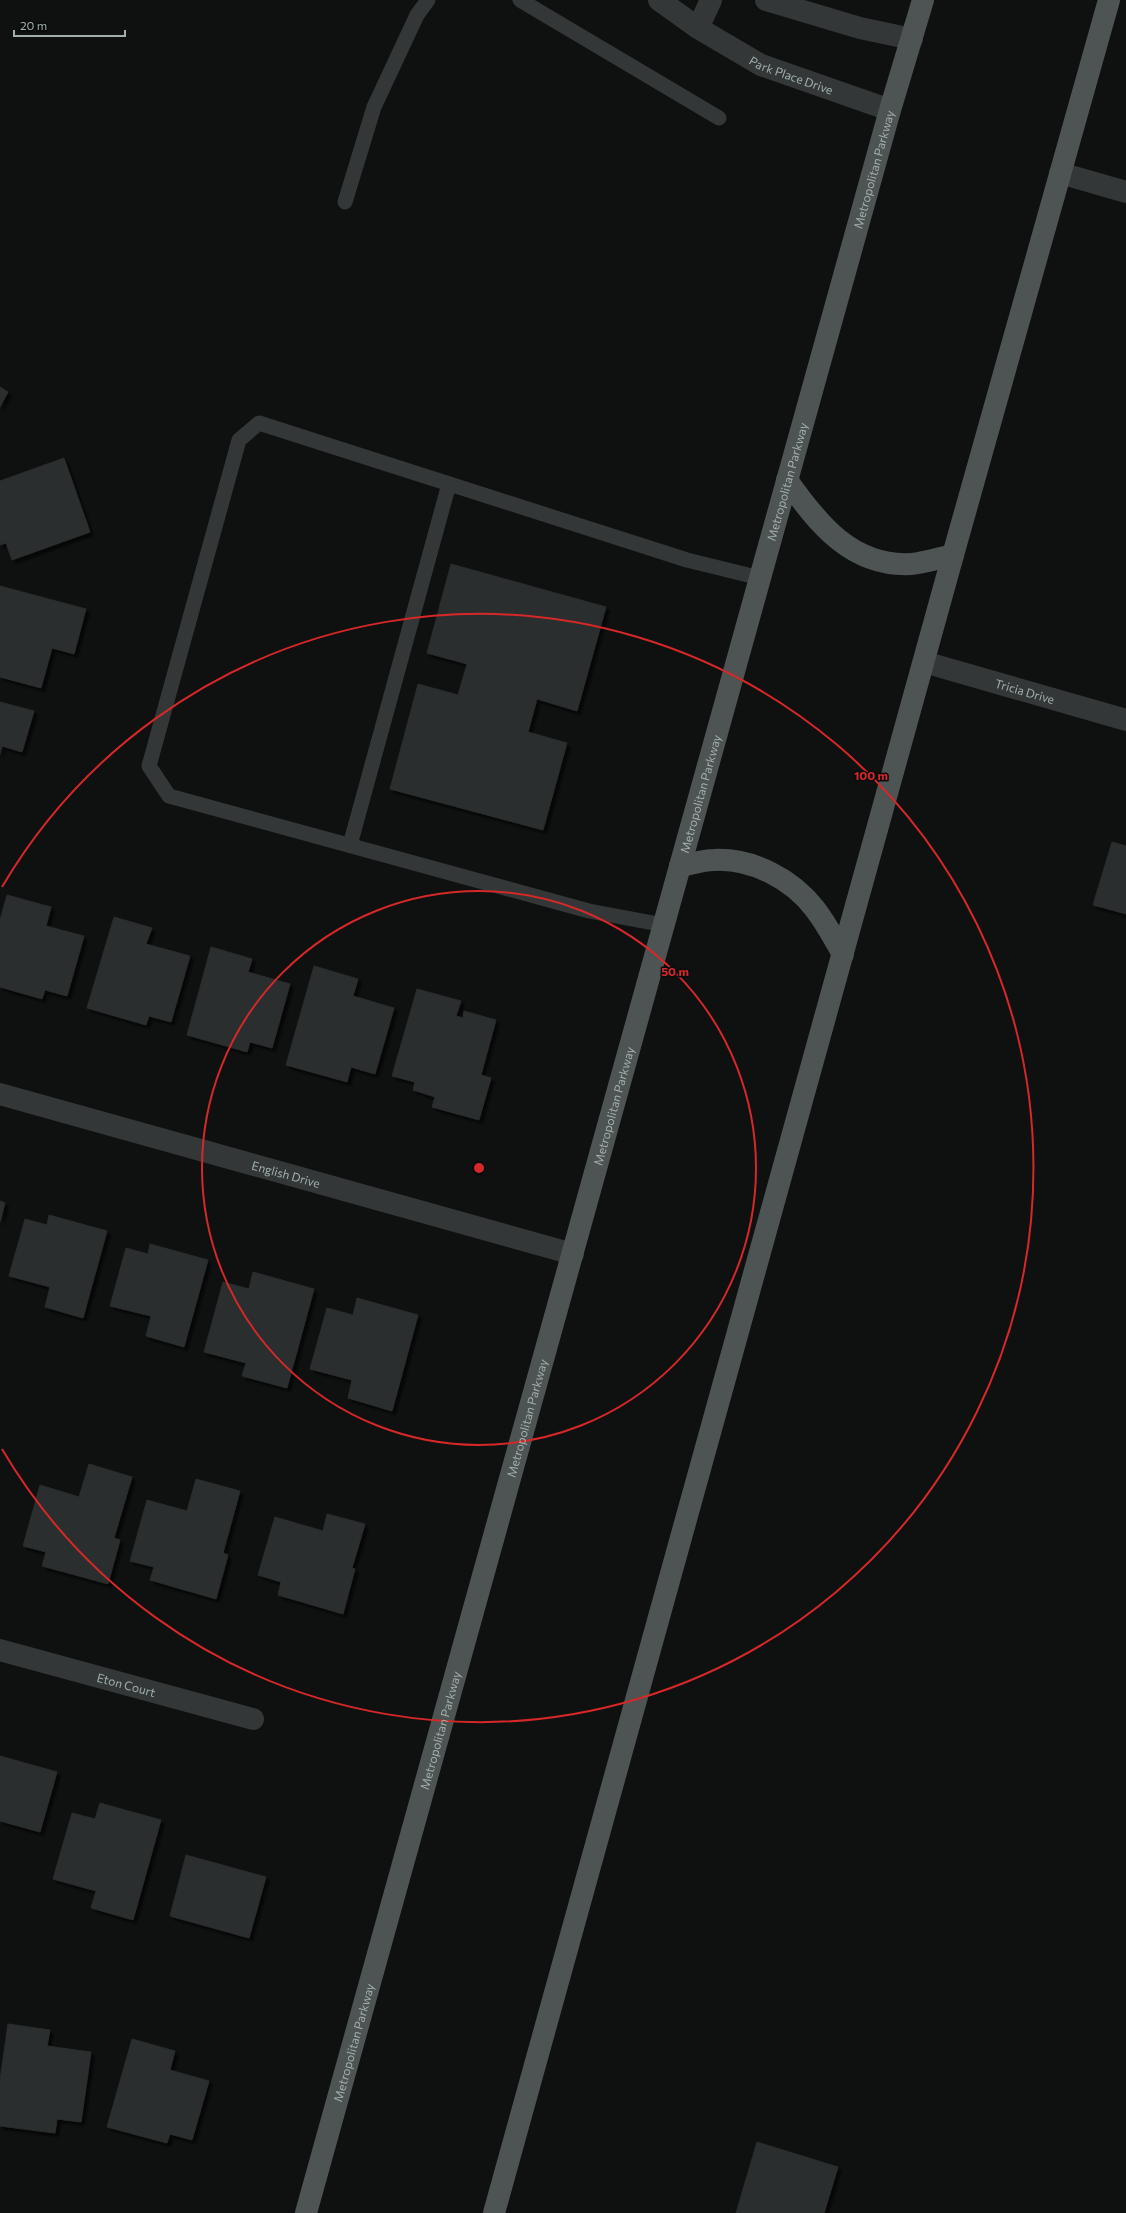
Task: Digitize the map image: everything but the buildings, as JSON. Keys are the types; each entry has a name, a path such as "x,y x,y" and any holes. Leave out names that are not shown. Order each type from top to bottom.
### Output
{"main road":[{"name":"Metropolitan Parkway","path":"306,2213 890,110 923,0"},
{"path":"494,2213 953,555 1109,0"},
{"path":"788,480 813,517 861,556 887,563 912,564 953,555"},
{"path":"680,866 713,860 740,862 769,871 794,888 815,909 843,954"}],"street":[{"name":"Park Place Drive","path":"659,0 698,28 761,65 890,110"},
{"path":"698,28 711,0"},
{"path":"766,0 860,28 912,39"},
{"path":"1060,173 1126,192"},
{"name":"Tricia Drive","path":"924,662 1126,720"},
{"name":"English Drive","path":"0,1094 573,1254"},
{"name":"Eton Court","path":"0,1650 252,1718"}],"lane":[{"path":"345,202 374,107 416,15 428,0"},
{"path":"520,0 719,118"},
{"path":"664,925 589,911 169,796 149,766 239,440 259,423 687,560 760,578"},
{"path":"350,845 449,484"}]}
